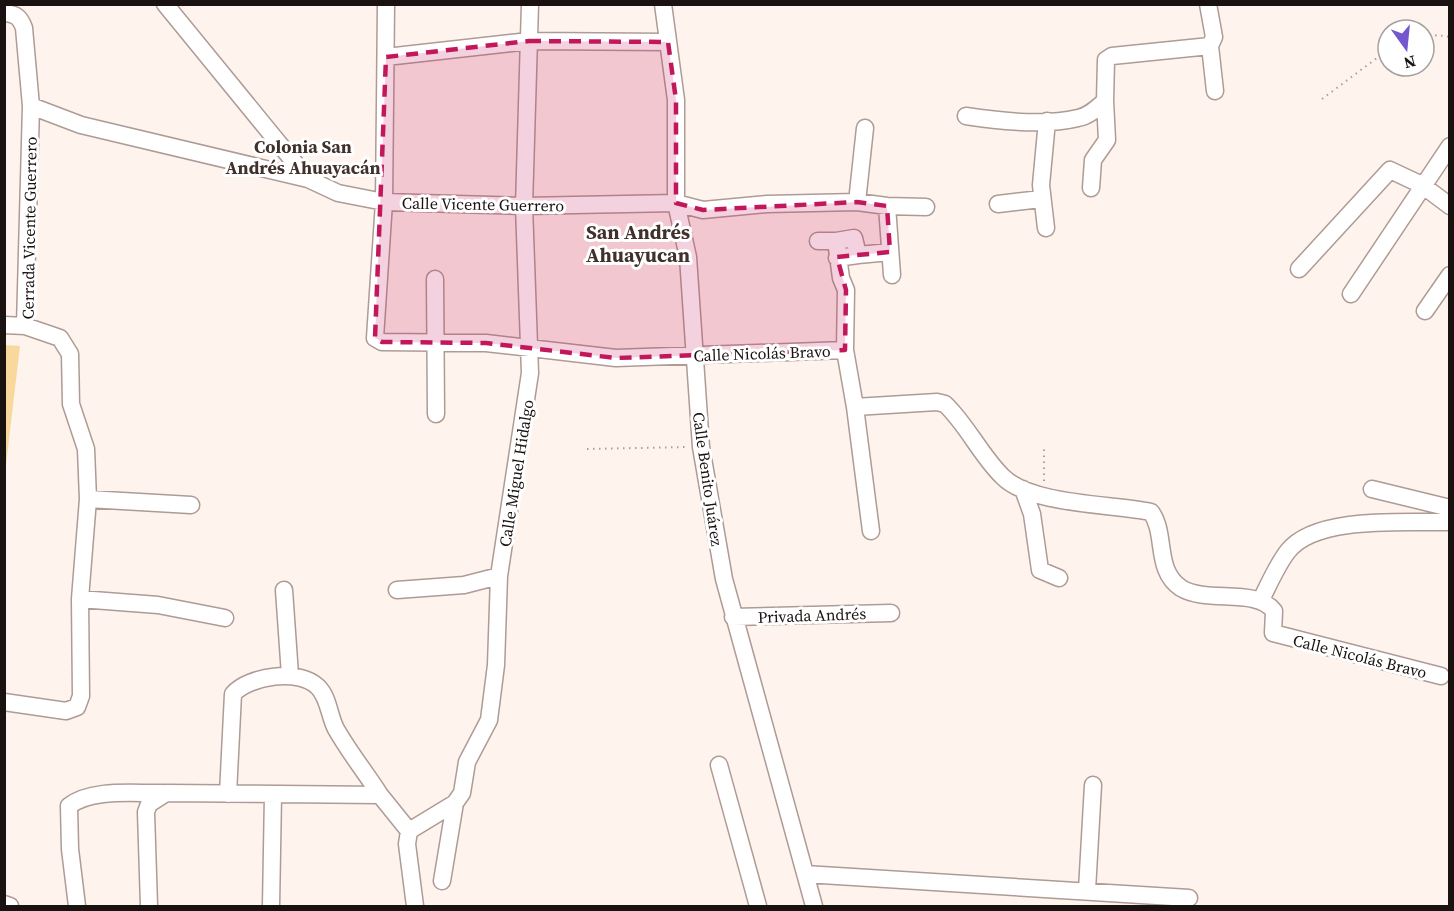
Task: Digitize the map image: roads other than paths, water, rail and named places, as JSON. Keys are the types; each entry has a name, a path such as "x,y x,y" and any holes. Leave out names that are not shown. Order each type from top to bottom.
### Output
{"street":[{"name":"Calle Vicente Guerrero","path":"165,4 308,179 338,194 384,202 524,206 676,203 703,210 767,204 857,202 887,206 926,207"},
{"path":"384,202 386,4"},
{"name":"Calle Miguel Hidalgo","path":"442,881 455,803 462,793 467,762 489,720 496,665 499,576 529,390 530,350 524,206 530,4"},
{"name":"Calle Benito Juárez","path":"663,4 676,100 676,203 688,257 701,447 724,579 733,617 814,906"},
{"path":"1208,4 1214,37 1210,46 1215,91"},
{"name":"Cerrada Vicente Guerrero","path":"4,702 66,711 77,707 81,696 80,599 88,499 86,449 71,404 70,354 60,338 25,326 32,106 24,28 21,19 9,14"},
{"path":"386,57 529,41 668,42"},
{"path":"1091,188 1094,160 1107,140 1104,67 1106,60 1112,56 1210,46"},
{"path":"966,116 990,120 1047,121 1079,118 1092,112 1105,101"},
{"path":"32,106 81,125 308,179"},
{"path":"1046,228 1041,199 1047,121"},
{"path":"857,202 865,128"},
{"path":"1351,294 1449,146"},
{"path":"1299,269 1390,170 1422,185 1449,206"},
{"path":"998,204 1041,199"},
{"name":"Calle Nicolás Bravo","path":"384,202 375,338 382,342 486,343 530,350 616,358 845,350 871,531"},
{"path":"887,206 892,275"},
{"path":"818,241 854,238 858,255"},
{"path":"836,241 837,258 846,290 845,350"},
{"path":"837,258 890,252"},
{"path":"1425,311 1449,275"},
{"path":"435,279 436,414"},
{"path":"4,325 25,326"},
{"path":"855,407 937,402 945,404 1005,480 1023,489 1044,495 1090,505 1151,512 1155,518 1162,559 1169,576 1181,588 1197,594 1261,600 1288,551 1302,538 1323,529 1449,522"},
{"path":"1023,489 1032,514 1040,570 1059,578"},
{"path":"1372,489 1449,508"},
{"path":"88,499 191,505"},
{"path":"397,590 464,585 499,576"},
{"path":"284,590 290,675"},
{"path":"80,599 158,605 225,618"},
{"name":"Calle Nicolás Bravo","path":"1261,600 1274,611 1273,633 1441,676"},
{"name":"Privada Andrés","path":"733,617 891,613"},
{"path":"228,794 233,694 248,682 290,675 318,686 326,699 335,727 380,795 409,831 407,844 415,906"},
{"path":"719,765 758,906"},
{"path":"1087,890 1093,785"},
{"path":"77,906 70,849 69,806 77,800 95,796 166,793 380,795"},
{"path":"149,906 146,812 148,804 166,793"},
{"path":"271,906 273,795"},
{"path":"409,831 455,803"},
{"path":"805,874 1087,890 1115,899 1189,898"},
{"path":"4,904 10,906"}],"district":[{"name":"Colonia San Andrés Ahuayacán","path":"303,157"},
{"name":"San Andrés Ahuayucan","path":"638,244"}]}
